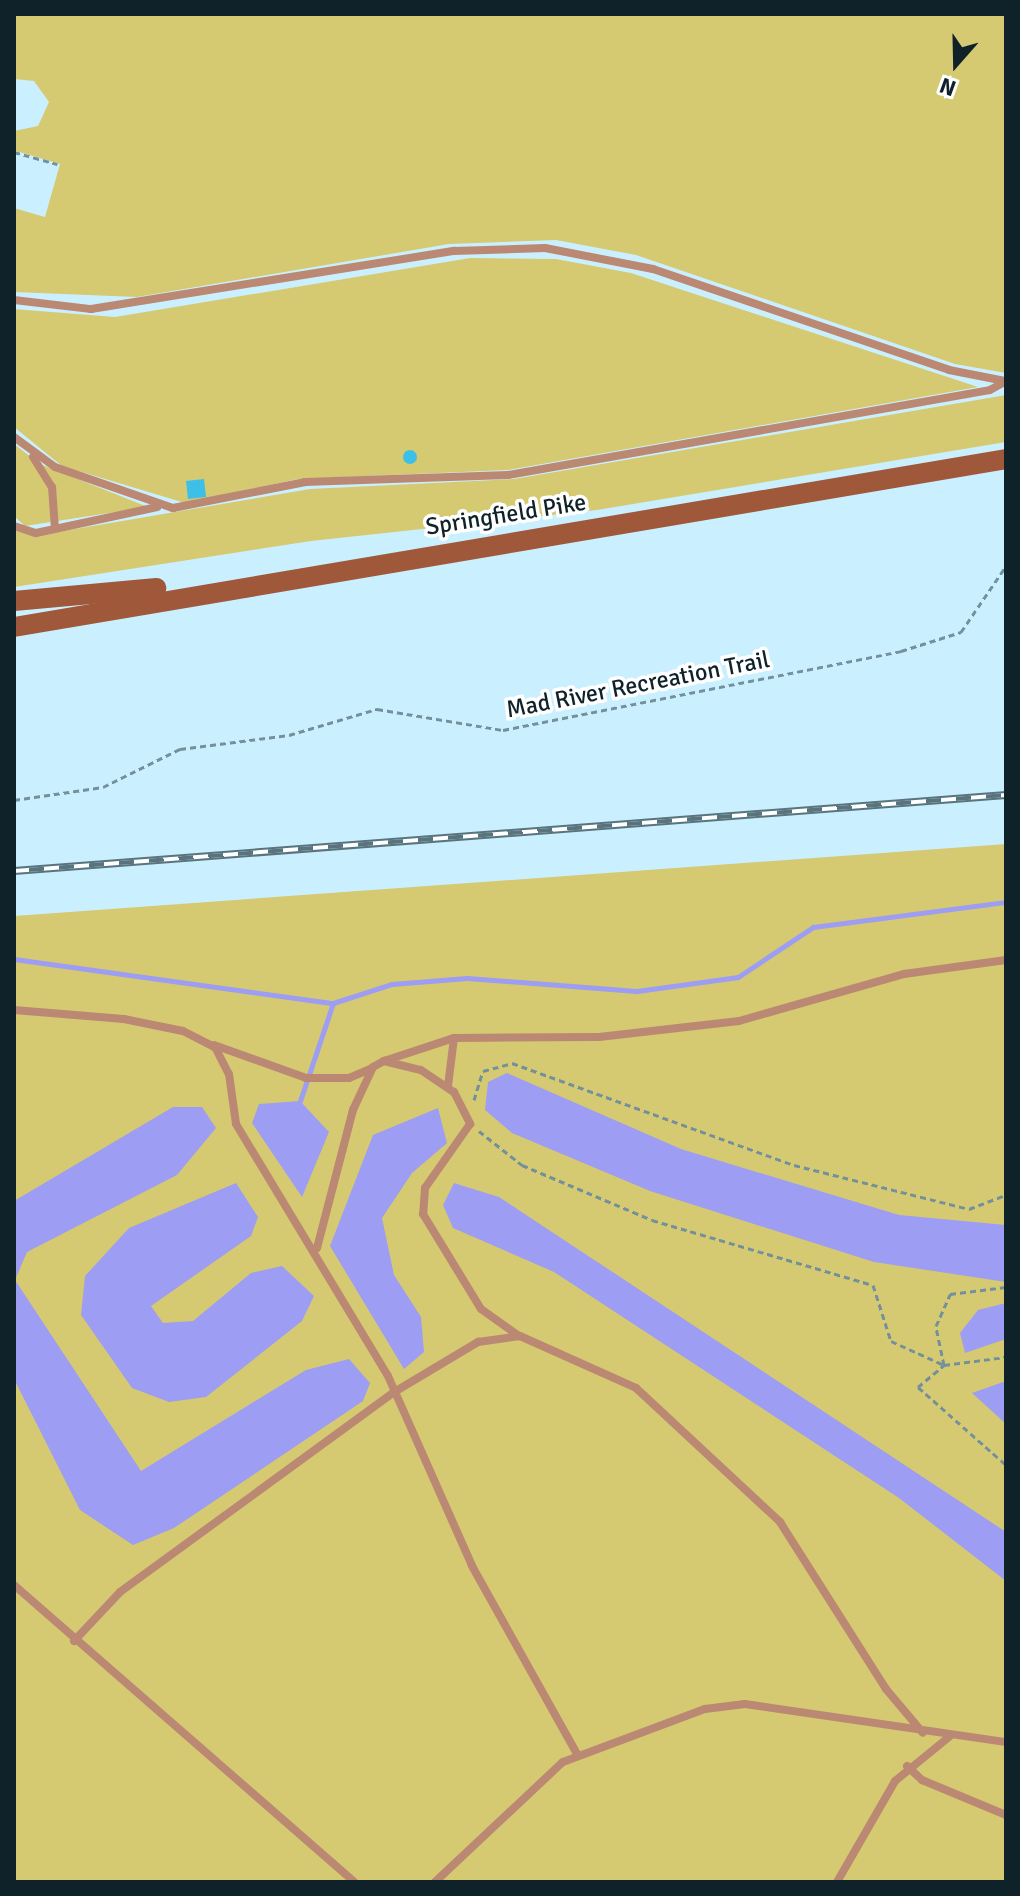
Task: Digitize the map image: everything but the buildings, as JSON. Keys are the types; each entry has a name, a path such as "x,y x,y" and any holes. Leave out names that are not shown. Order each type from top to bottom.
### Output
{"main road":[{"name":"Springfield Pike","path":"14,627 260,580 1006,459"},
{"path":"14,601 260,580"}],"lane":[{"path":"14,300 91,309 454,251 545,248 653,269 949,370 1006,381 990,390 508,475 305,482 199,506 161,506 55,529 14,526"},
{"path":"14,437 32,454 52,487 55,529"},
{"path":"32,454 161,506"},
{"path":"14,1010 124,1019 209,1043 295,1075 321,1079 373,1067 454,1038 675,1030 791,1009 904,974 1006,960"},
{"path":"448,1086 454,1038"},
{"path":"209,1043 229,1074 236,1124 317,1253 396,1391 472,1566 577,1754"},
{"path":"384,1061 421,1070 448,1086 470,1124 425,1188 423,1214 481,1309 520,1336 636,1388 780,1522 886,1689 923,1733"},
{"path":"317,1253 327,1194 373,1067"},
{"path":"74,1641 131,1583 396,1391 478,1342 520,1336"},
{"path":"14,1585 74,1641 354,1882"},
{"path":"435,1882 577,1754 725,1705 1006,1742"},
{"path":"837,1882 907,1766 953,1736"},
{"path":"907,1766 922,1780 1006,1815"}],"path":[{"path":"14,152 57,164"},
{"name":"Mad River Recreation Trail","path":"14,800 103,787 180,749 289,735 377,709 503,730 901,651 961,632 1006,566"},
{"path":"1006,1195 969,1209 794,1165 512,1063 483,1071 470,1124 522,1165 652,1220 873,1285 891,1341 944,1365 1006,1357"},
{"path":"944,1365 936,1326 950,1294 1006,1287"},
{"path":"944,1365 918,1387 1006,1464"}],"shaded area":[{"path":"14,14 1006,14 1006,373 955,364 636,255 556,240 449,244 137,297 14,292 14,208 45,217 60,164 16,151 14,131 38,126 49,102 34,81 14,79"},
{"path":"470,258 556,259 631,273 978,387 508,470 298,479 185,503 62,466 14,427 14,309 115,317"},
{"path":"1006,395 1006,442 597,510 311,541 14,587 14,530 34,536 310,489 514,479"},
{"path":"14,444 40,464 148,507 25,526 14,516"},
{"path":"1006,844 1006,1882 14,1882 14,916"}],"water":[{"path":"507,1073 681,1149 899,1215 1006,1225 1006,1282 874,1262 650,1191 512,1133 485,1110 488,1082"},
{"path":"300,1101 329,1132 302,1197 252,1123 259,1104"},
{"path":"173,1107 202,1107 216,1128 177,1175 27,1252 15,1280 141,1471 306,1370 349,1359 370,1383 363,1401 174,1528 133,1545 80,1510 14,1379 14,1201"},
{"path":"438,1108 447,1143 412,1173 382,1218 394,1275 421,1317 424,1352 404,1369 330,1246 373,1135"},
{"path":"236,1183 258,1217 251,1236 151,1306 163,1323 193,1321 251,1273 282,1266 314,1296 302,1321 206,1397 169,1402 132,1388 81,1315 85,1276 129,1228"},
{"path":"454,1183 499,1197 1006,1532 1006,1581 899,1498 554,1272 453,1228 443,1205"},
{"path":"1006,1303 1006,1339 965,1353 960,1333 978,1310"},
{"path":"1006,1381 1006,1424 972,1393"}],"waterway":[{"path":"14,959 333,1003 392,984 467,978 637,991 738,977 813,927 1006,902"},
{"path":"300,1101 333,1003"}],"railway":[{"path":"14,871 1006,795"}]}
